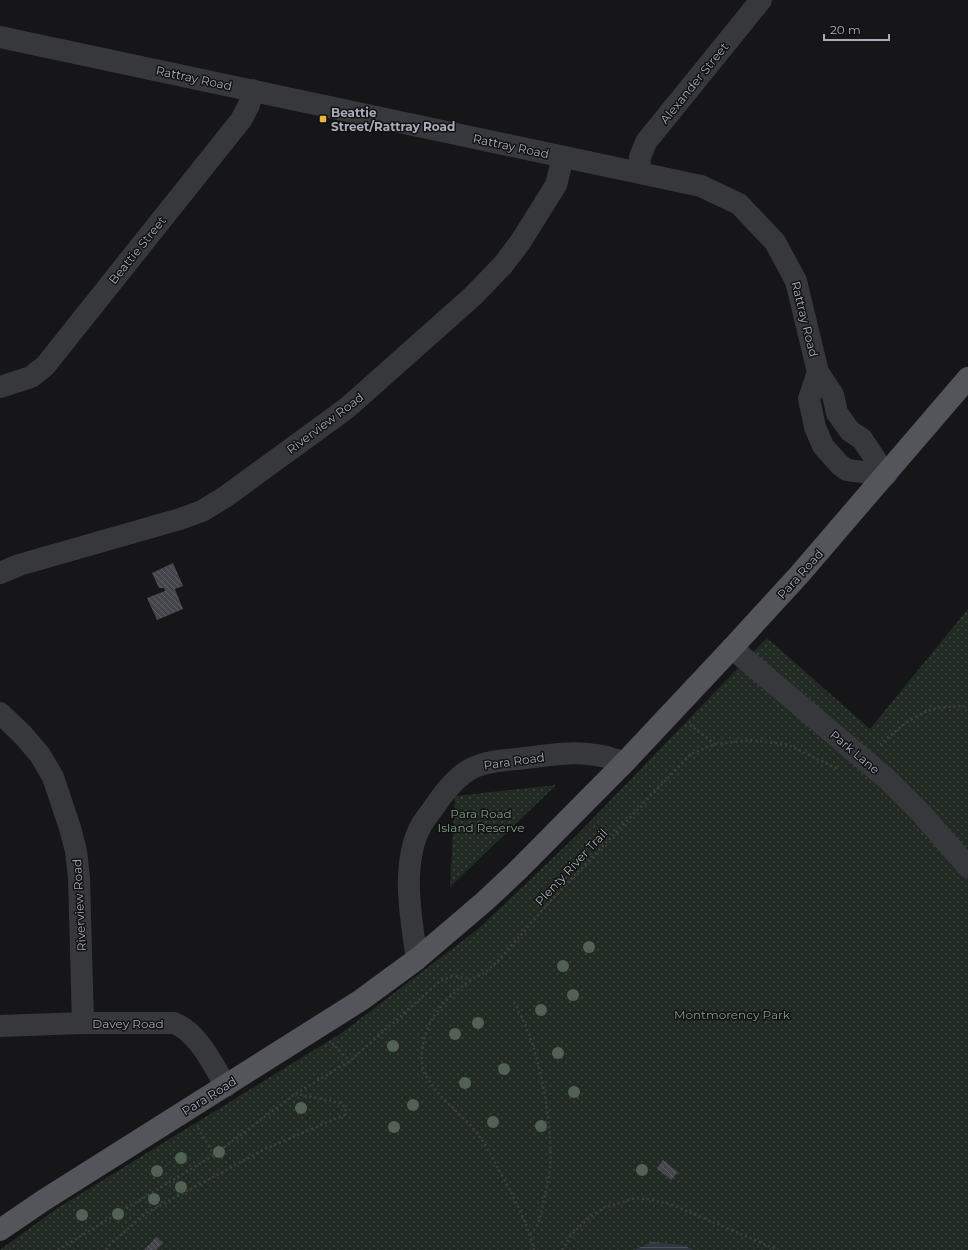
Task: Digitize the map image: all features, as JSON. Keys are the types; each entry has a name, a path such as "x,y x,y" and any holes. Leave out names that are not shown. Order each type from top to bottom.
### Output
{"main road":[{"name":"Para Road","path":"0,1230 44,1200 361,1000 418,959 485,901 517,871 625,762 732,648 799,575 968,378"}],"street":[{"name":"Alexander Street","path":"638,172 640,157 646,142 760,0"},
{"name":"Rattray Road","path":"0,36 701,186 739,204 775,242 796,281 818,372 833,396 837,413 850,431 862,439 886,475"},
{"name":"Beattie Street","path":"0,387 31,377 45,366 241,120 249,105 252,90"},
{"name":"Riverview Road","path":"0,573 18,565 180,519 202,511 225,497 347,408 473,296 503,264 521,241 556,185 563,157"},
{"name":"Rattray Road","path":"818,372 809,399 815,427 823,446 840,465 847,470 886,475"},
{"name":"Park Lane","path":"732,648 866,760 908,799 968,867"},
{"name":"Riverview Road","path":"0,713 23,735 40,755 53,777 70,828 76,851 79,878 83,1023"},
{"name":"Para Road","path":"418,959 411,922 409,899 414,842 421,825 451,784 470,769 495,762 581,754 597,755 625,762"},
{"name":"Davey Road","path":"0,1026 166,1022 181,1026 189,1031 226,1086"}],"path":[{"path":"866,760 908,721 929,711 950,707 968,706"},
{"path":"672,711 715,744"},
{"name":"Plenty River Trail","path":"534,1250 508,1187 475,1129 432,1086 424,1070 421,1056 425,1036 433,1017 446,1000 472,979 485,972 496,963 555,896 691,754 715,744 752,740 788,746 839,769"},
{"path":"58,1250 214,1155 295,1094 350,1061 439,982 452,976 472,979"},
{"path":"514,1002 528,1032 536,1056 543,1088 550,1138 550,1166 538,1225 529,1235"},
{"path":"106,1250 110,1244 148,1212 265,1149 344,1115 346,1109 341,1103 295,1094"},
{"path":"188,1109 214,1155"},
{"path":"562,1250 572,1234 590,1217 605,1207 636,1198 673,1205 778,1250"}],"green space":[{"name":"Montmorency Park","path":"968,609 968,1250 0,1250 56,1209 343,1032 478,929 578,834 767,638 870,729"},
{"name":"Para Road Island Reserve","path":"556,785 450,887 455,796"}],"shaded area":[{"path":"652,1242 682,1245 694,1250 634,1250"}],"building":[{"path":"173,563 183,586 175,589 183,609 157,620 147,598 165,591 164,588 159,588 152,573"},
{"path":"663,1160 678,1172 671,1180 657,1168"},
{"path":"156,1237 163,1243 156,1250 144,1250"}],"place":[{"name":"Beattie Street/Rattray Road","path":"323,119"}]}
